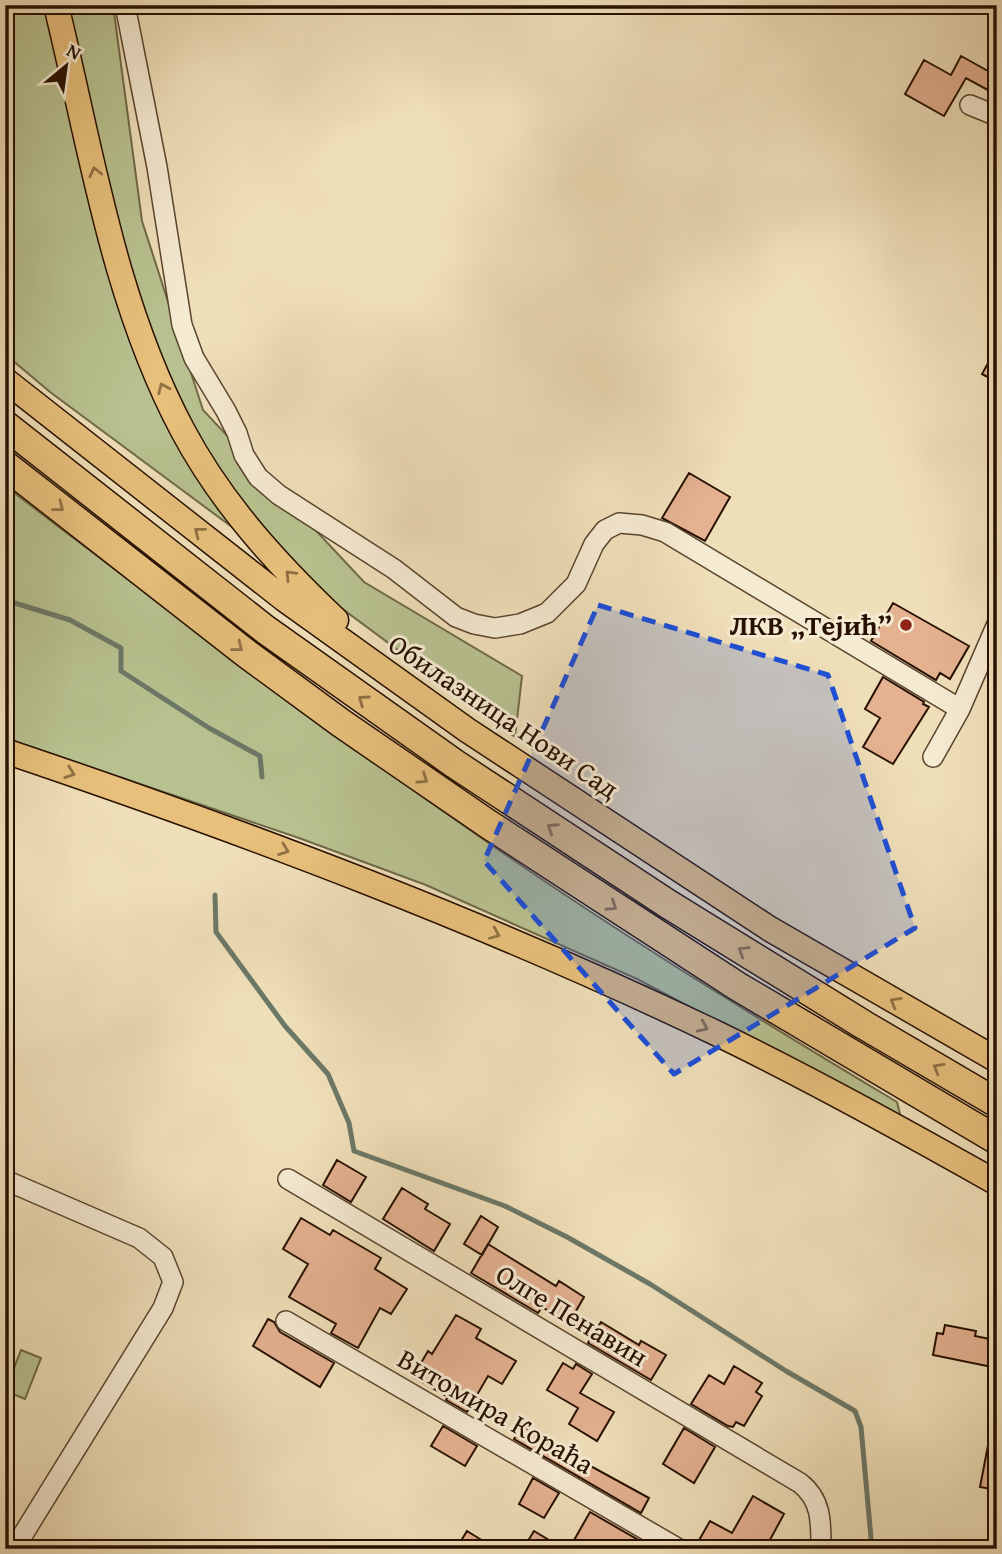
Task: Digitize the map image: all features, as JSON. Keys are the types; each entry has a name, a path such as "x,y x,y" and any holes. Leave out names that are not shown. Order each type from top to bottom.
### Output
{"highway":[{"path":"5,425 266,630 455,764 668,904 864,1025 997,1102"},
{"path":"5,465 247,654 341,723 488,824 737,986 997,1140"}],"main road":[{"path":"56,5 102,201 128,298 153,369 184,432 221,492 275,559 410,690"},
{"name":"Обилазница Нови Сад","path":"5,380 284,599 410,690 770,929 997,1060"},
{"path":"5,751 346,872 552,959 718,1034 865,1109 997,1183"}],"street":[{"path":"125,5 157,167 182,325 194,358 226,411 244,455 258,477 279,495 314,515 394,569 456,617 495,628 520,624 547,613 576,584 594,544 605,530 619,523 642,524 666,532 960,709"},
{"path":"970,105 997,116"},
{"path":"933,757 960,709 997,624"},
{"name":"Олге Пенавин","path":"288,1178 800,1483 812,1492 819,1507 821,1549"},
{"path":"5,1180 139,1238 163,1257 173,1282 163,1308 14,1549"},
{"name":"Витомира Кораћа","path":"286,1321 679,1549"}],"highlighted area":[{"path":"598,605 828,675 915,928 674,1074 484,861"}],"green space":[{"path":"5,5 113,5 142,221 203,410 364,582 522,676 515,737 50,392 5,354"},
{"path":"5,486 277,691 443,811 667,961 897,1102 901,1118 637,979 426,885 299,838 5,738"},
{"path":"21,1350 41,1358 25,1399 5,1391"}],"building":[{"path":"961,56 997,76 997,95 966,78 944,116 905,94 924,60 951,75"},
{"path":"997,347 997,382 982,374"},
{"path":"689,473 730,497 705,541 662,518"},
{"name":"ЛКВ „Тејић”","path":"893,603 969,646 950,679 940,673 936,680 871,641"},
{"path":"883,677 929,707 893,764 863,747 880,718 865,709"},
{"path":"337,1160 366,1177 351,1202 323,1185"},
{"path":"402,1188 428,1204 425,1209 450,1224 434,1251 383,1219"},
{"path":"481,1216 498,1227 482,1255 464,1244"},
{"path":"301,1218 330,1235 333,1230 381,1258 375,1269 407,1289 391,1314 380,1308 358,1348 331,1333 336,1324 289,1297 308,1264 283,1249"},
{"path":"488,1244 556,1286 559,1281 584,1297 569,1323 542,1307 538,1313 471,1273"},
{"path":"456,1315 481,1329 476,1338 516,1361 502,1384 488,1376 467,1412 446,1400 448,1397 413,1377 428,1351 432,1354"},
{"path":"268,1319 274,1322 280,1332 334,1363 320,1387 253,1346"},
{"path":"601,1322 639,1345 641,1341 666,1355 651,1380 588,1343"},
{"path":"945,1325 976,1331 975,1336 990,1339 988,1350 997,1351 997,1368 933,1355 937,1333 943,1334"},
{"path":"563,1363 573,1369 576,1364 592,1374 580,1393 614,1412 597,1441 569,1424 578,1408 547,1390"},
{"path":"734,1366 762,1383 756,1392 762,1396 744,1426 736,1422 733,1427 691,1404 709,1375 724,1384"},
{"path":"521,1425 545,1438 543,1440 649,1498 641,1513 514,1439"},
{"path":"443,1426 477,1446 465,1466 431,1446"},
{"path":"684,1428 715,1447 694,1483 663,1464"},
{"path":"990,1435 997,1436 997,1490 980,1487"},
{"path":"533,1478 559,1493 544,1518 519,1504"},
{"path":"753,1496 784,1514 765,1549 694,1549 710,1521 732,1533"},
{"path":"590,1512 654,1549 569,1549"},
{"path":"467,1531 496,1549 456,1549"},
{"path":"534,1531 564,1549 523,1549"}],"waterway":[{"path":"5,600 70,620 121,648 121,671 209,728 260,756 262,777"},
{"path":"215,895 216,932 285,1026 328,1074 349,1123 354,1151 505,1206 567,1237 650,1284 786,1371 855,1411 861,1427 872,1549"}],"place":[{"name":"ЛКВ „Тејић”","path":"906,625"}]}
